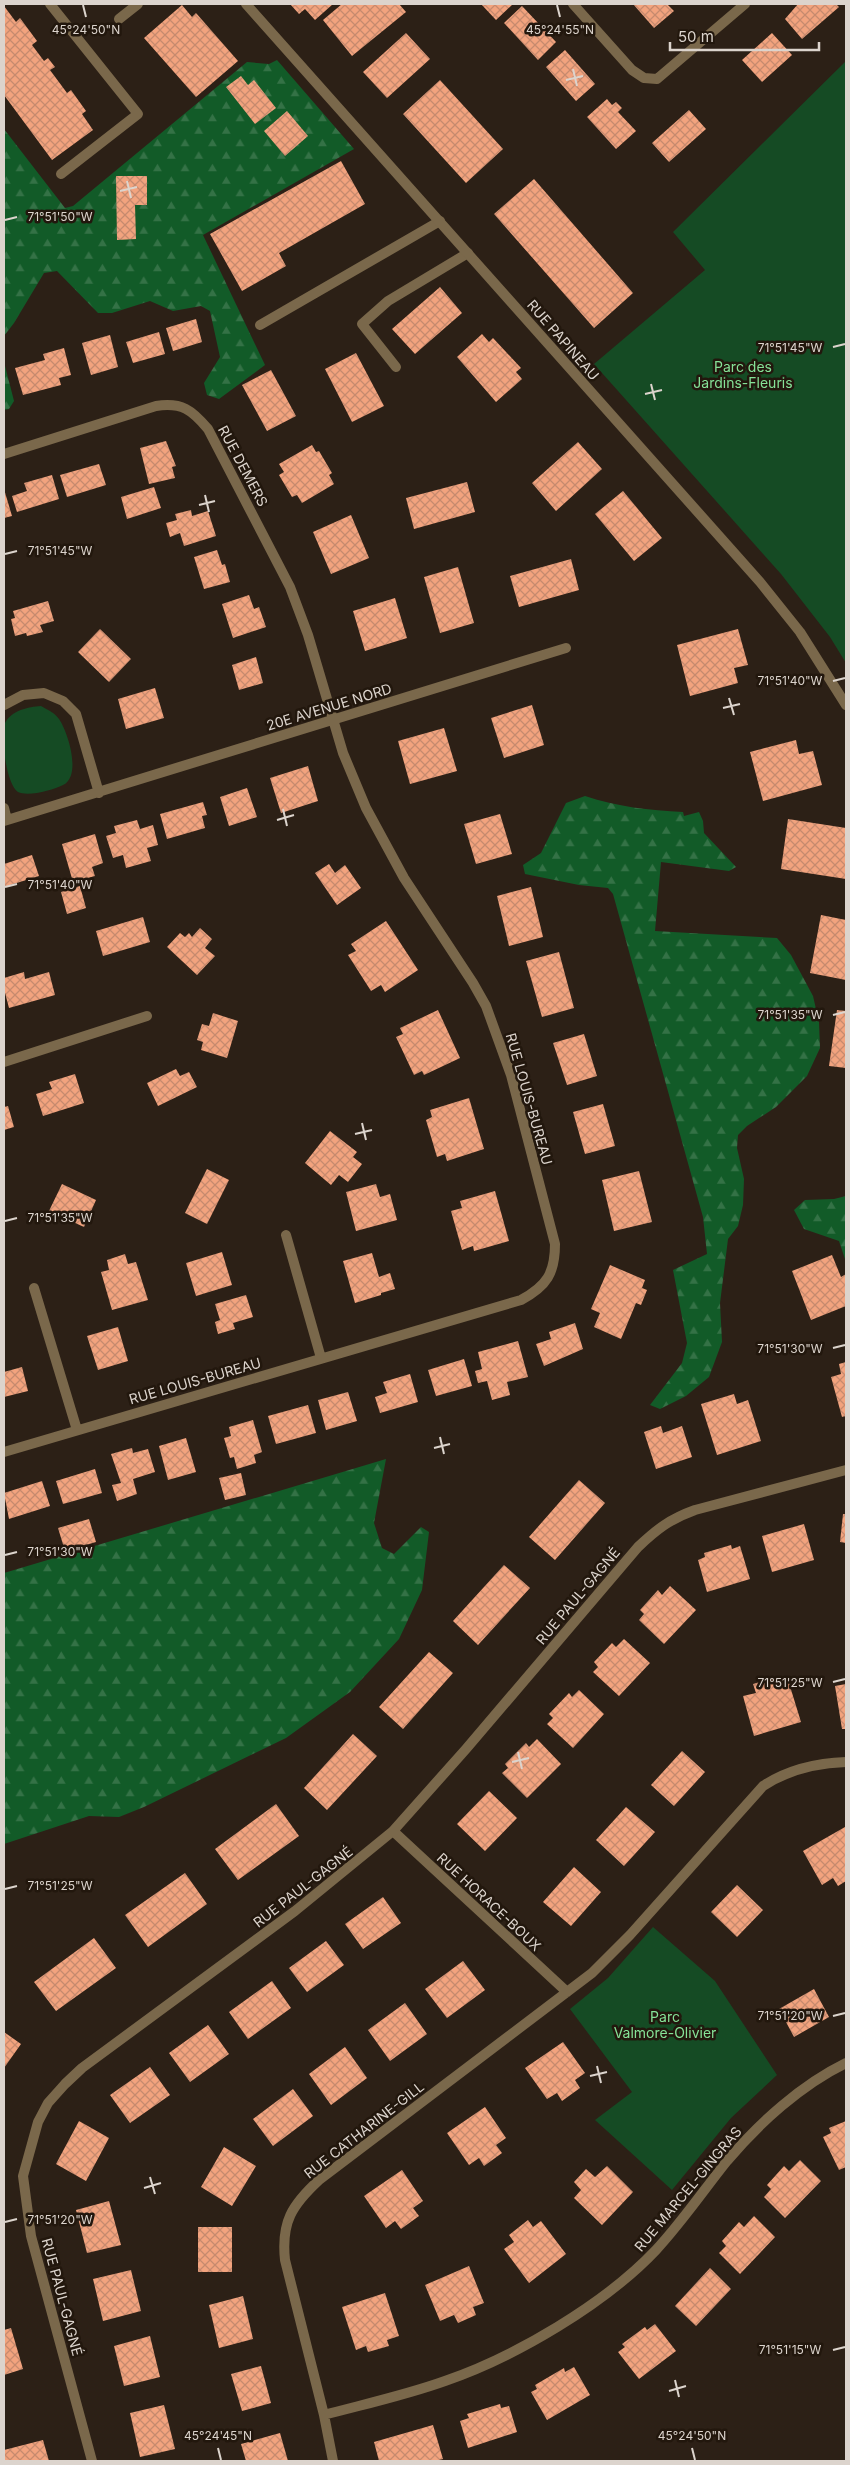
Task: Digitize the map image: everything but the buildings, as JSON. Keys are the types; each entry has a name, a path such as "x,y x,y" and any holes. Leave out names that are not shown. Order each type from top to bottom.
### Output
{"street":[{"path":"50,4 138,114 61,174"},
{"path":"119,19 138,4"},
{"name":"RUE PAPINEAU","path":"246,4 760,582 800,632 846,705"},
{"path":"573,4 632,70 644,78 657,79 745,4"},
{"path":"260,325 440,221"},
{"path":"396,367 362,324 388,300 468,253"},
{"name":"RUE DEMERS","path":"4,454 156,406 171,404 185,408 197,416 208,430 290,587 311,644 333,720"},
{"name":"20E AVENUE NORD","path":"4,808 6,821 566,648"},
{"path":"4,705 23,695 44,693 63,701 76,714 99,793"},
{"name":"RUE LOUIS-BUREAU","path":"4,1452 522,1300 536,1293 549,1278 555,1262 556,1244 510,1075 486,1006 383,841 354,782 333,720"},
{"path":"4,1062 147,1016"},
{"path":"286,1235 320,1358"},
{"path":"34,1288 77,1430"},
{"name":"RUE PAUL-GAGNÉ","path":"92,2461 31,2236 26,2204 23,2176 38,2122 48,2103 82,2068 295,1912 393,1831 466,1749 638,1546 654,1532 672,1519 694,1510 846,1470"},
{"path":"567,1992 613,1954 763,1786 776,1777 807,1766 846,1762"},
{"name":"RUE HORACE-BOUX","path":"393,1831 567,1992"},
{"name":"RUE CATHARINE-GILL","path":"333,2461 324,2415 285,2260 283,2240 286,2223 294,2207 319,2180 567,1992"},
{"name":"RUE MARCEL-GINGRAS","path":"324,2415 414,2390 469,2372 503,2357 601,2298 628,2277 657,2249 728,2160 759,2128 815,2081 846,2063"}],"green space":[{"path":"277,60 354,149 203,235 265,365 219,399 207,395 204,383 220,357 210,311 201,306 173,311 150,301 112,313 98,313 57,271 44,273 4,336 4,129 65,208 73,206 247,62 269,64"},
{"name":"Parc des Jardins-Fleuris","path":"846,61 846,663 830,637 781,574 594,364 705,270 673,232"},
{"path":"4,362 14,401 9,409 4,410"},
{"path":"41,706 55,715 63,725 69,743 72,773 69,780 59,787 28,794 22,793 18,792 14,787 7,770 3,738 5,723 16,712 26,708"},
{"path":"585,796 633,807 683,812 684,816 699,812 703,821 704,833 736,867 729,871 661,862 655,931 777,938 791,955 813,996 819,1022 820,1048 807,1076 776,1107 747,1126 738,1135 737,1148 744,1179 743,1205 738,1226 728,1239 720,1303 722,1342 709,1377 686,1396 660,1409 650,1405 682,1363 687,1343 673,1270 707,1254 703,1217 613,894 608,888 579,885 525,874 523,865 541,853 566,803"},
{"path":"846,1196 846,1262 839,1241 804,1229 794,1210 805,1200 834,1199"},
{"path":"386,1459 374,1523 382,1548 394,1554 421,1527 429,1532 422,1590 399,1639 350,1692 286,1738 144,1807 119,1817 89,1816 4,1844 4,1573"},
{"name":"Parc Valmore-Olivier","path":"653,1927 715,1981 777,2075 731,2118 672,2190 595,2120 632,2092 570,2009 608,1978"}]}
